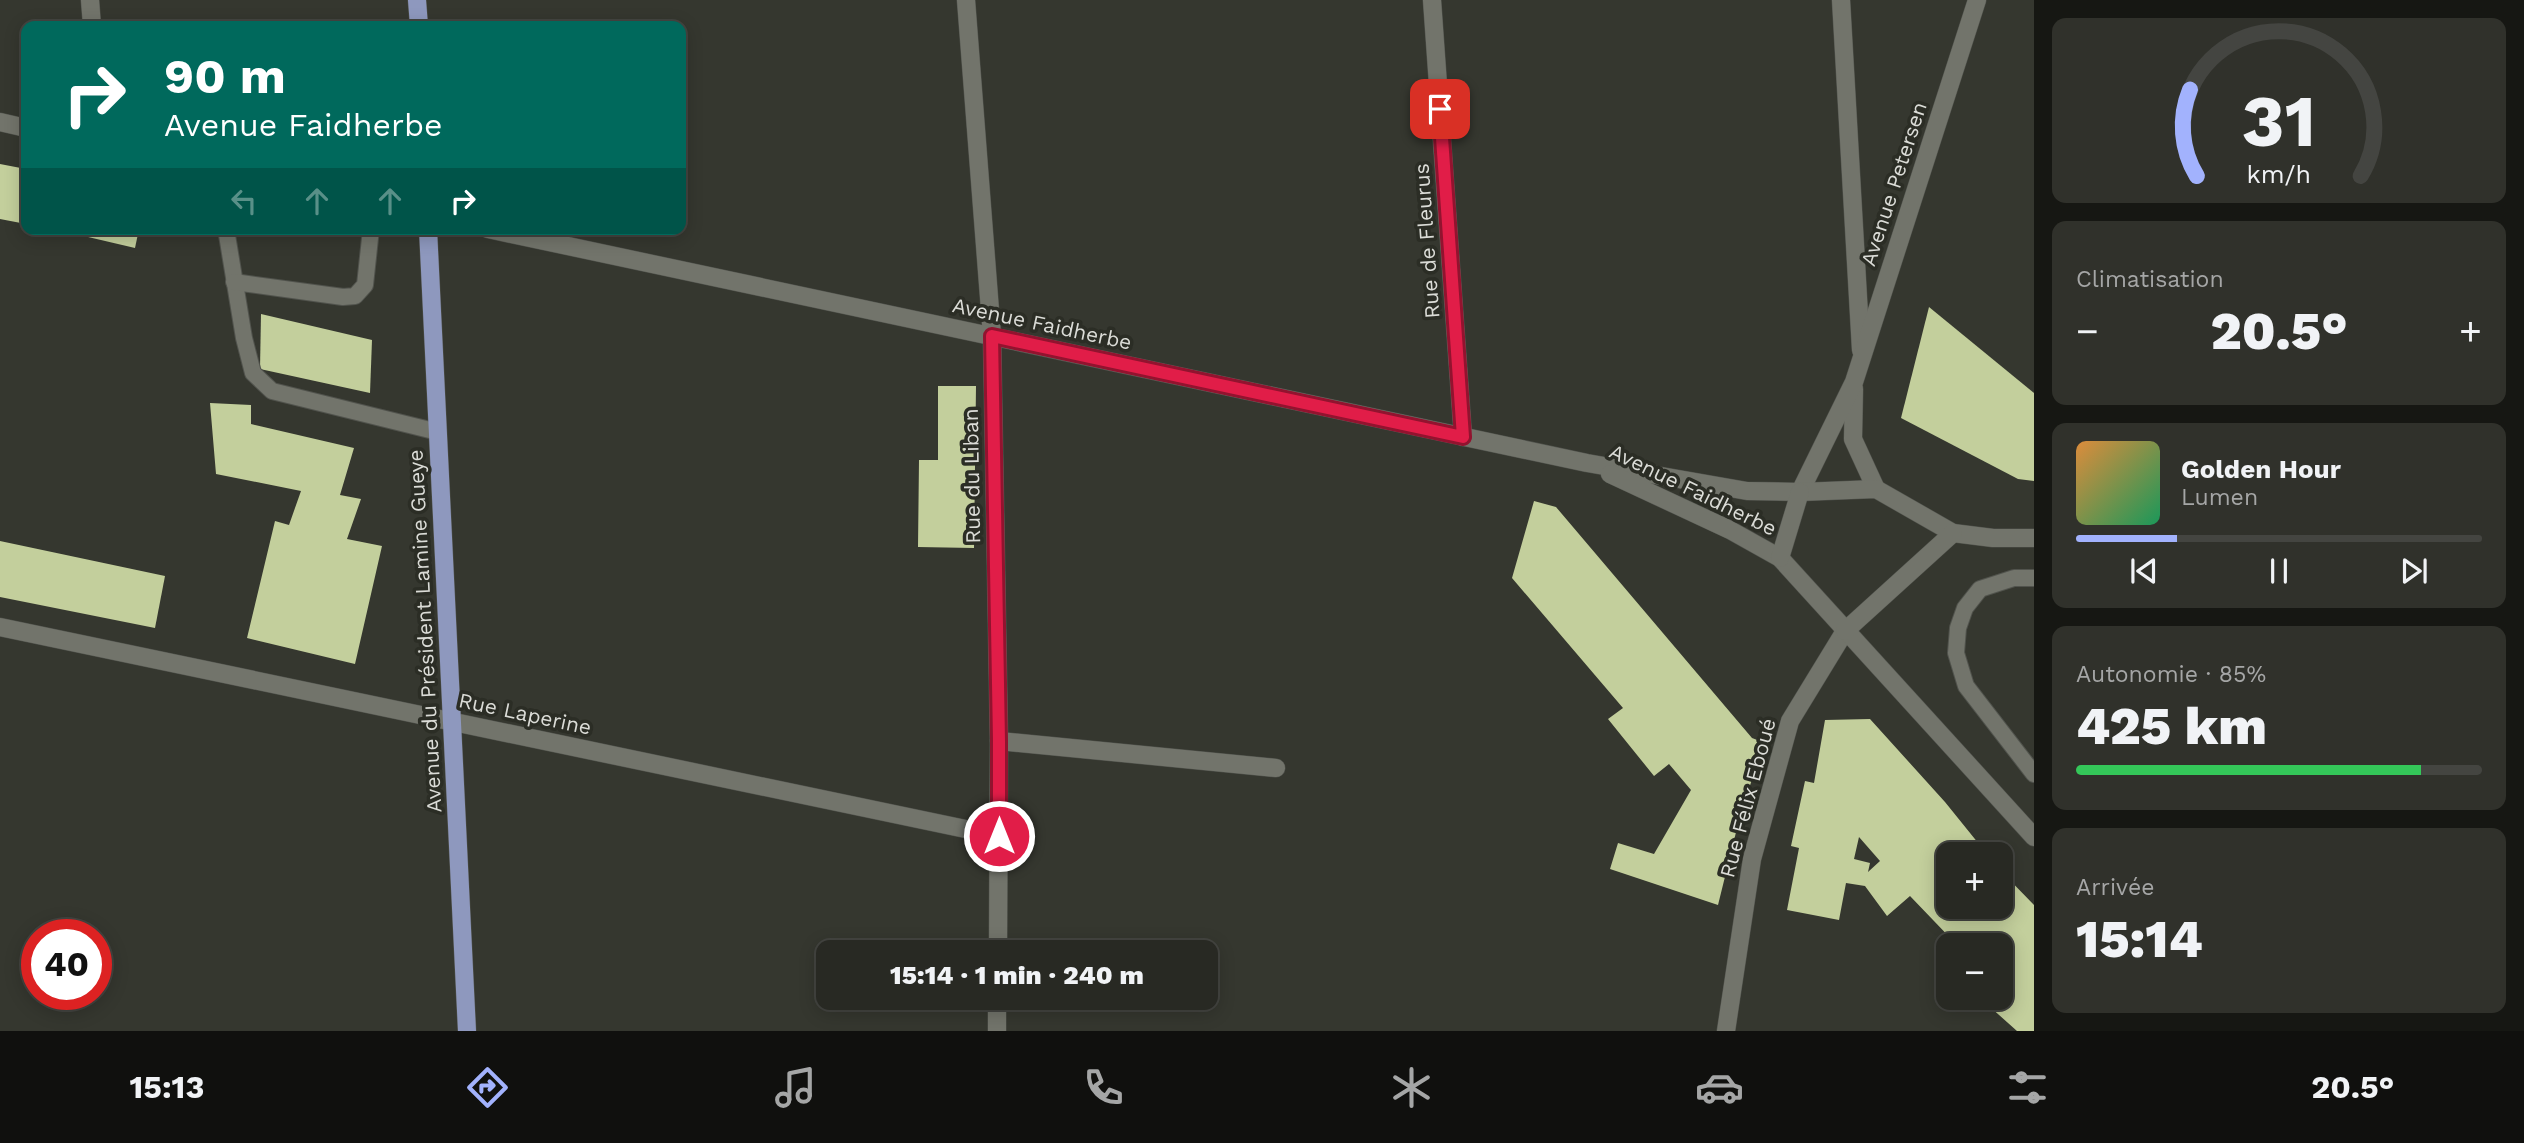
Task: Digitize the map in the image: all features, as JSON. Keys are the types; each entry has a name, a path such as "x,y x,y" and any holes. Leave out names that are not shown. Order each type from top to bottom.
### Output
{"main road":[{"path":"417,0 419,21"},
{"name":"Avenue du Président Lamine Gueye","path":"428,235 467,1031"}],"street":[{"path":"90,0 92,21"},
{"name":"Rue du Liban","path":"966,0 992,336 999,741 998,940"},
{"name":"Rue de Fleurus","path":"1432,0 1463,437"},
{"path":"1841,0 1862,360"},
{"name":"Avenue Petersen","path":"1780,558 1800,492 1854,382 1862,360 1977,0"},
{"path":"0,122 21,127"},
{"name":"Avenue Faidherbe","path":"516,235 1587,463 1747,491 1876,489"},
{"name":"Avenue Petersen","path":"1854,382 1853,439 1876,489"},
{"name":"Avenue Faidherbe","path":"1587,463 1730,530 1780,558 2034,837"},
{"path":"1876,489 1953,533 1993,538 2034,538"},
{"name":"Rue Félix Eboué","path":"1726,1031 1752,859 1790,722 1845,631 1953,533"},
{"name":"Rue Laperine","path":"0,627 999,836"},
{"path":"999,741 1276,768"},
{"path":"997,1010 997,1031"}],"lane":[{"path":"227,235 243,338 253,373 272,391 438,432"},
{"path":"234,282 343,297 355,296 365,285 369,235"},
{"path":"2034,578 2014,578 1980,589 1965,608 1958,628 1956,653 1971,694 2034,774"}],"building":[{"path":"0,164 21,168 21,223 0,219"},
{"path":"80,235 138,235 135,248"},
{"path":"1929,307 2034,393 2034,481 2018,479 1901,418"},
{"path":"261,314 372,340 370,393 260,369"},
{"path":"938,386 976,386 974,548 918,547 919,460 938,460"},
{"path":"210,403 251,405 251,424 354,448 340,495 361,499 347,539 382,546 355,664 247,638 275,521 289,525 301,491 216,474"},
{"path":"1534,501 1556,507 1752,738 1765,743 1742,808 1718,905 1610,869 1618,843 1654,854 1691,790 1669,764 1654,776 1608,719 1623,708 1512,578"},
{"path":"0,541 165,576 155,628 0,597"},
{"path":"1870,719 1945,802 1977,842 1936,842 1936,919 2013,919 2013,883 2034,905 2034,1031 2017,1031 1993,1010 2013,1010 2013,933 1945,933 1910,896 1887,916 1865,886 1846,883 1839,920 1787,910 1799,848 1791,846 1805,781 1814,783 1825,720","holes":["1859,837 1880,861 1868,872 1870,863 1854,859"]}],"route":[{"path":"999,836 992,336 1463,437 1440,109"}]}
